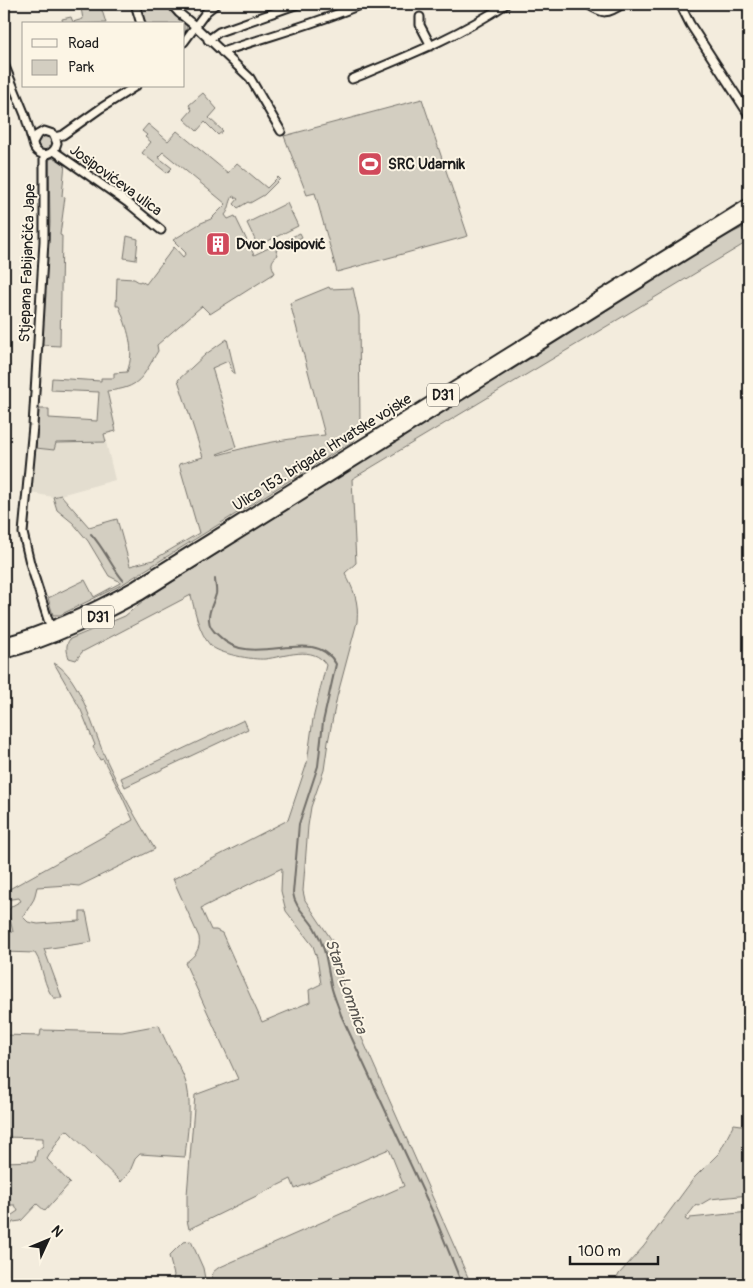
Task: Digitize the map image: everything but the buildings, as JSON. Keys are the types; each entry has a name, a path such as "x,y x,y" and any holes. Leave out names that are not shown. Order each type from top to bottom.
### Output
{"main road":[{"name":"Ulica 153. brigade Hrvatske vojske","path":"4,643 53,632 136,586 749,204"},
{"name":"Ulica 153. brigade Hrvatske vojske","path":"4,653 53,632 108,612 140,594 749,215"}],"street":[{"path":"135,4 140,22"},
{"path":"171,4 250,78 281,131"},
{"path":"185,41 206,12 216,4"},
{"path":"208,40 219,32 298,4"},
{"path":"222,52 329,18 362,4"},
{"path":"352,79 431,46 465,29 506,4"},
{"path":"587,4 600,13 608,12 623,4"},
{"path":"680,4 690,24 749,115"},
{"path":"420,18 420,25 431,46"},
{"path":"4,64 25,115 36,151 48,155 54,151 57,143 55,137 49,132 33,126 25,115"},
{"path":"55,137 63,135 133,88"},
{"path":"33,142 36,135 44,131"},
{"name":"Josipovićeva ulica","path":"54,151 128,203 162,230"},
{"name":"Stjepana Fabijančića Jape","path":"44,155 44,241 33,427 23,532 30,563 53,632"}],"shaded area":[{"path":"106,442 115,480 53,497 31,493 36,448 54,450 56,443"}],"green space":[{"path":"100,4 106,22 73,22 83,19 81,8"},
{"path":"137,4 168,4 183,22 143,22"},
{"path":"71,17 73,22 63,22 62,19"},
{"path":"203,93 217,109 209,118 223,131 218,135 205,122 197,131 184,119 192,110 189,105"},
{"name":"SRC Udarnik","path":"422,99 468,236 337,272 315,193 307,195 284,136"},
{"path":"148,124 168,141 177,131 228,173 237,163 267,188 278,177 280,179 264,195 238,208 234,204 238,199 233,196 225,215 228,219 235,216 254,255 300,233 302,237 276,250 278,255 272,263 275,273 210,314 202,306 157,345 158,351 139,380 127,387 107,391 116,431 104,434 106,442 56,443 54,450 36,448 39,409 49,409 49,418 97,421 99,392 51,390 52,378 101,381 101,378 114,378 114,373 127,372 130,363 131,347 122,314 119,306 116,306 117,278 134,279 146,284 174,247 183,257 186,253 173,240 211,219 226,204 163,152 158,157 172,168 167,173 142,153 151,142 142,131"},
{"path":"45,135 51,137 53,143 51,149 45,151 39,149 37,143 39,137"},
{"path":"51,158 65,163 62,196 65,197 60,235 62,236 60,346 42,345 50,223 49,161"},
{"path":"287,203 298,226 258,246 247,223"},
{"path":"749,225 749,241 352,479 356,563 345,573 355,596 357,622 337,697 324,770 311,807 303,891 305,900 335,945 349,1009 471,1284 211,1284 213,1272 218,1268 404,1186 389,1149 295,1189 291,1179 189,1229 187,1220 187,1195 195,1095 238,1079 185,963 197,952 199,937 173,879 288,820 307,763 313,719 326,665 321,659 306,653 260,659 236,656 214,648 206,640 200,628 191,595 82,652 76,660 69,658 68,641 125,616 144,600 708,244","holes":["282,868 281,891 286,911 313,946 321,984 309,990 310,1002 262,1022 222,933 211,930 201,908"]},
{"path":"127,236 138,239 136,260 124,258"},
{"path":"329,287 330,289 353,288 359,316 360,426 351,432 355,440 121,585 60,615 53,615 48,598 85,580 94,597 120,583 109,576 88,541 73,523 57,510 53,497 61,495 89,527 117,519 130,566 153,560 199,533 179,464 203,457 178,380 206,354 227,339 235,373 233,373 228,361 212,368 236,447 218,455 271,442 325,435 290,303"},
{"path":"54,663 72,680 79,692 111,770 155,849 79,886 37,887 34,899 23,917 28,922 38,924 80,921 80,912 86,912 92,942 44,949 62,998 54,998 50,993 35,953 4,952 4,932 13,932 8,911 12,906 21,901 19,898 4,900 4,892 133,820 103,759 100,760 93,747 95,745 81,710"},
{"path":"244,720 248,729 125,787 121,778"},
{"path":"159,1025 187,1086 189,1112 185,1157 140,1154 121,1182 67,1130 63,1133 47,1159 70,1183 45,1211 37,1204 21,1221 13,1222 4,1235 6,1219 18,1211 15,1205 4,1205 4,1162 35,1161 37,1151 43,1146 43,1138 4,1137 4,1035 40,1036 41,1030 122,1032"},
{"path":"734,1124 749,1126 749,1195 710,1199 698,1206 696,1205 685,1219 688,1221 690,1218 749,1212 749,1284 614,1284 619,1274 644,1246 694,1178 719,1153"},
{"path":"191,1241 203,1268 206,1284 172,1284 174,1275 169,1256 183,1242"}],"waterway":[{"path":"91,534 123,580"},
{"name":"Stara Lomnica","path":"215,579 216,594 209,613 209,623 215,633 233,646 248,649 313,647 326,652 336,664 323,722 318,766 299,824 294,899 319,936 326,956 332,989 341,1015 434,1215 462,1284"}],"place":[{"name":"SRC Udarnik","path":"370,164"},
{"name":"Dvor Josipović","path":"218,244"}]}
